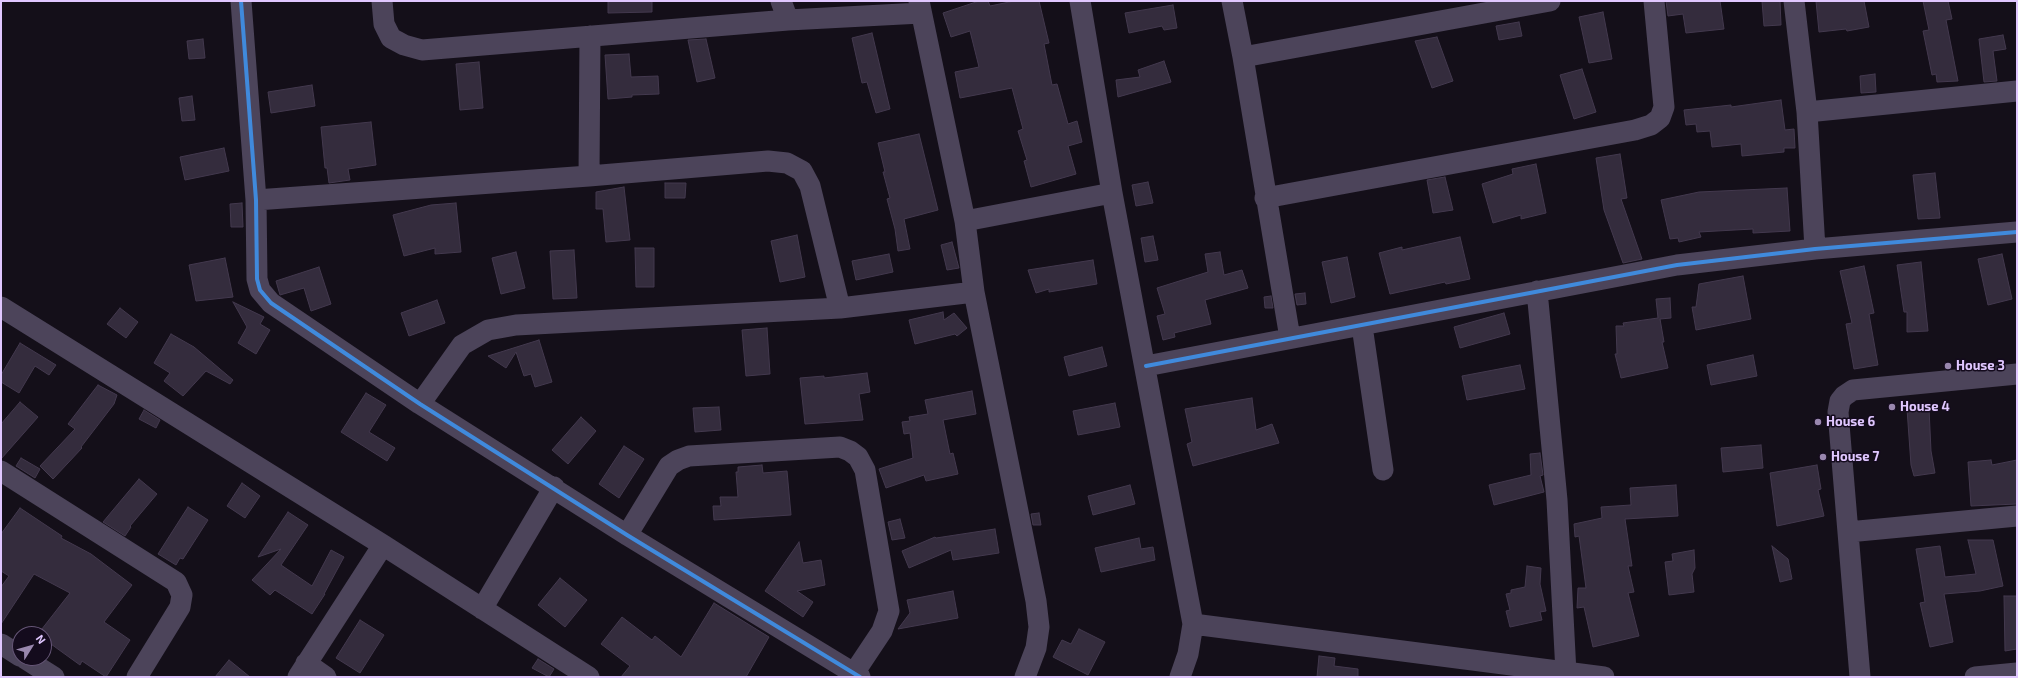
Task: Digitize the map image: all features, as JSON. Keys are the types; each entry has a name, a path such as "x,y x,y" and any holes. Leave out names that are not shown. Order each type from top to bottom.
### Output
{"street":[{"path":"241,1 256,200 257,279 260,290 272,303 420,404 627,534 857,675 882,632 889,611 865,470 858,457 850,450 840,447 690,456 678,460 669,466 627,534"},
{"path":"382,1 384,24 391,38 404,46 422,50 590,36 785,11 920,7 965,221 974,292 1036,601 1039,627 1036,648 1025,677"},
{"path":"1080,1 1112,193 1146,366 1193,624 1188,654 1180,677"},
{"path":"1232,1 1243,57 1265,198 1290,338"},
{"path":"1243,57 1550,1"},
{"path":"1265,198 1635,130 1650,124 1660,118 1664,107 1654,1"},
{"path":"1794,1 1807,112 1815,249"},
{"path":"589,176 590,36"},
{"path":"1807,112 2017,91"},
{"path":"256,200 589,176 768,160 787,163 802,171 810,186 840,308"},
{"path":"965,221 1112,193"},
{"path":"1146,366 1677,265 1815,249 2017,232"},
{"path":"1537,291 1557,500 1566,673"},
{"path":"420,404 462,345 488,330 516,325 840,308 974,292"},
{"path":"1,307 383,545 589,677"},
{"path":"1362,326 1383,470"},
{"path":"1860,677 1838,412 1840,401 1844,396 1853,390 2017,374"},
{"path":"1,472 176,582 182,595 180,607 137,677"},
{"path":"482,609 554,488"},
{"path":"1848,532 2017,516"},
{"path":"326,677 302,670 383,545"},
{"path":"1193,624 1604,677"},
{"path":"1,644 12,651"},
{"path":"37,666 54,677"},
{"path":"1975,677 2017,673"}],"building":[{"path":"608,1 652,1 652,12 608,13"},
{"path":"979,1 988,1 990,6 1014,1 1039,1 1049,43 1044,44 1052,85 1057,84 1068,124 1077,121 1082,142 1068,146 1076,174 1031,187 1024,161 1027,160 1018,131 1023,129 1012,88 960,98 955,72 979,67 970,31 951,37 943,13"},
{"path":"1666,1 1720,1 1724,29 1686,33 1683,14 1668,16"},
{"path":"1762,1 1780,1 1781,25 1764,26"},
{"path":"1816,1 1864,1 1869,27 1847,31 1846,29 1819,32"},
{"path":"1923,1 1948,1 1952,19 1946,20 1958,81 1937,82 1936,74 1932,75 1923,31 1929,30"},
{"path":"1173,5 1177,28 1164,30 1162,26 1129,33 1125,13"},
{"path":"1603,12 1612,59 1589,63 1579,17"},
{"path":"1519,22 1522,36 1499,40 1496,26"},
{"path":"872,33 890,109 876,113 867,82 862,83 852,38"},
{"path":"2003,35 2006,49 1993,51 1997,81 1984,82 1979,39"},
{"path":"1437,37 1453,81 1432,88 1415,41"},
{"path":"203,39 205,58 189,59 187,41"},
{"path":"706,39 715,78 697,82 688,40"},
{"path":"629,54 631,77 658,76 659,94 632,95 632,97 608,99 605,55"},
{"path":"1164,61 1171,82 1118,97 1116,80 1140,77 1138,70"},
{"path":"479,62 483,108 460,110 456,64"},
{"path":"1582,69 1596,112 1574,119 1560,75"},
{"path":"1875,74 1876,92 1861,93 1860,76"},
{"path":"312,85 315,106 271,113 268,92"},
{"path":"192,96 195,120 182,121 179,98"},
{"path":"1781,100 1785,130 1794,129 1795,148 1784,148 1784,152 1742,156 1741,144 1712,147 1710,131 1697,132 1696,124 1686,125 1684,110 1731,105 1731,107"},
{"path":"371,122 376,165 348,169 350,180 329,183 327,168 325,168 321,127"},
{"path":"919,134 938,210 904,219 910,249 898,251 895,229 887,199 890,198 883,172 885,172 878,143"},
{"path":"224,148 229,171 185,180 180,157"},
{"path":"1620,154 1627,198 1621,199 1642,259 1623,263 1604,210 1596,158"},
{"path":"1536,164 1546,213 1521,219 1521,215 1493,223 1482,184 1513,174 1512,169"},
{"path":"1935,173 1940,218 1918,219 1913,175"},
{"path":"1445,177 1453,210 1433,213 1427,180"},
{"path":"1148,182 1153,203 1136,206 1132,185"},
{"path":"665,183 686,183 685,198 665,198"},
{"path":"624,187 630,240 606,242 603,209 596,209 596,192"},
{"path":"1787,188 1790,231 1753,233 1753,229 1699,232 1701,237 1679,242 1678,238 1670,239 1661,200 1699,192"},
{"path":"242,203 243,227 231,227 230,204"},
{"path":"456,203 461,252 435,254 435,248 404,256 393,215 431,205"},
{"path":"797,235 805,277 780,282 771,241"},
{"path":"1153,236 1158,260 1145,262 1141,238"},
{"path":"1460,237 1470,279 1446,284 1445,282 1390,294 1379,253 1402,247 1402,250"},
{"path":"952,242 959,268 947,270 941,245"},
{"path":"635,248 654,248 654,287 636,287"},
{"path":"574,250 577,298 553,299 550,251"},
{"path":"516,252 525,288 501,294 492,258"},
{"path":"1220,252 1224,275 1242,270 1248,288 1205,300 1211,324 1174,333 1175,337 1163,340 1157,316 1165,314 1157,288 1208,272 1205,254"},
{"path":"889,254 893,272 856,280 852,261"},
{"path":"2002,254 2012,299 1988,305 1978,259"},
{"path":"1347,257 1355,297 1331,303 1322,262"},
{"path":"225,258 233,297 196,301 189,265"},
{"path":"1093,260 1097,284 1049,292 1049,289 1036,293 1028,270"},
{"path":"1921,262 1928,331 1907,332 1907,312 1904,312 1897,265"},
{"path":"1864,266 1874,313 1869,314 1878,365 1854,369 1846,324 1852,323 1840,271"},
{"path":"319,267 331,304 311,311 304,288 280,295 276,281"},
{"path":"1743,276 1751,319 1696,330 1692,307 1696,307 1699,284"},
{"path":"1305,293 1306,304 1297,305 1295,294"},
{"path":"1271,296 1273,308 1265,308 1264,297"},
{"path":"1670,298 1671,318 1660,319 1664,342 1662,342 1668,368 1621,378 1615,354 1617,354 1616,326 1624,326 1623,323 1658,318 1656,299"},
{"path":"437,300 445,323 409,336 401,313"},
{"path":"233,302 264,317 260,324 270,330 256,354 238,343 247,327"},
{"path":"120,308 138,322 126,338 107,324"},
{"path":"943,312 944,320 954,313 967,328 957,336 955,334 915,344 909,320"},
{"path":"1504,313 1510,334 1460,348 1454,327"},
{"path":"767,328 770,374 746,376 742,330"},
{"path":"171,334 194,347 233,380 230,384 206,371 183,396 164,381 170,373 154,363"},
{"path":"539,340 552,382 535,387 531,374 524,376 516,352 506,368 488,356"},
{"path":"20,343 56,365 49,375 35,366 19,393 1,382 1,375"},
{"path":"1102,347 1107,366 1069,376 1064,357"},
{"path":"1753,355 1757,376 1711,385 1707,365"},
{"path":"1520,365 1525,389 1467,400 1462,376"},
{"path":"867,373 870,392 859,394 863,420 805,424 800,378 824,376 824,378"},
{"path":"98,385 117,395 114,404 81,447 82,448 53,479 40,466 75,429 68,424"},
{"path":"972,391 976,414 943,420 950,454 953,453 958,474 926,481 924,475 886,488 879,469 913,458 910,433 904,434 902,422 910,421 909,417 928,414 925,400"},
{"path":"366,393 386,405 369,432 395,448 387,461 341,432"},
{"path":"1252,398 1256,430 1272,424 1279,443 1193,466 1187,444 1192,442 1185,409"},
{"path":"20,402 38,417 1,459 1,424"},
{"path":"1115,403 1120,427 1078,435 1073,411"},
{"path":"719,407 721,430 695,432 693,408"},
{"path":"1929,408 1931,451 1935,473 1914,476 1911,465 1907,409"},
{"path":"144,410 160,420 156,428 139,419"},
{"path":"581,417 596,431 568,464 552,450"},
{"path":"1761,445 1763,468 1723,472 1721,448"},
{"path":"624,446 644,459 619,498 599,484"},
{"path":"1540,453 1543,475 1540,476 1544,492 1494,505 1489,485 1531,475 1530,454"},
{"path":"21,458 40,469 35,478 16,466"},
{"path":"1991,460 1992,465 2017,460 2017,504 1971,506 1968,462"},
{"path":"762,465 763,473 787,471 791,515 714,520 713,506 721,506 720,497 738,497 736,472 738,472 738,467"},
{"path":"1817,465 1821,489 1818,490 1824,516 1777,526 1770,473"},
{"path":"139,479 157,494 130,526 131,527 125,536 103,522"},
{"path":"242,483 260,496 245,518 227,506"},
{"path":"1130,485 1135,504 1093,515 1088,496"},
{"path":"1676,485 1678,516 1625,519 1632,566 1628,566 1634,592 1628,593 1639,636 1593,647 1584,607 1577,608 1578,588 1586,588 1579,536 1575,537 1574,524 1602,518 1601,507 1631,505 1630,488"},
{"path":"188,507 208,520 183,559 180,558 176,565 158,554"},
{"path":"20,508 62,536 61,538 91,554 132,585 104,622 130,640 106,677 82,661 80,665 52,645 52,626 44,626 70,593 34,574 1,624 1,587 9,576 1,571 1,534"},
{"path":"288,512 308,525 281,565 312,586 331,550 344,557 325,594 312,614 275,590 270,595 252,580 281,549 258,557"},
{"path":"1039,513 1041,525 1033,525 1031,514"},
{"path":"900,519 905,538 892,540 888,522"},
{"path":"995,529 999,553 953,560 951,550 909,568 902,551 935,537"},
{"path":"1139,538 1141,549 1153,547 1155,560 1101,572 1095,548"},
{"path":"1968,540 1993,540 2003,586 1980,591 1944,594 1953,642 1930,647 1920,603 1925,602 1916,549 1940,546 1945,577 1976,574"},
{"path":"799,542 803,563 821,560 825,585 797,591 813,602 803,617 765,591"},
{"path":"1772,546 1788,559 1792,579 1780,582"},
{"path":"1694,550 1695,568 1692,574 1694,592 1669,595 1665,562 1673,561 1672,554"},
{"path":"1527,566 1541,568 1540,584 1546,611 1540,612 1542,620 1510,627 1506,611 1510,610 1506,594 1511,593 1511,590 1525,587"},
{"path":"560,578 587,600 565,627 538,605"},
{"path":"953,591 958,618 898,629 910,613 907,600"},
{"path":"2004,596 2017,596 2017,649 2005,651"},
{"path":"714,603 769,637 746,677 621,677 630,666 601,644 622,617 652,640 655,636 681,657"},
{"path":"360,620 384,635 360,673 336,658"},
{"path":"1079,629 1105,642 1088,675 1053,657 1062,640 1071,644"},
{"path":"1319,656 1335,658 1334,666 1358,669 1358,677 1317,677"},
{"path":"538,659 554,669 549,677 532,668"},
{"path":"229,660 250,677 215,677"}],"cycle path":[{"path":"241,1 256,200 257,279 260,290 271,303 420,404 627,535 860,677"},
{"path":"1146,366 1677,265 1815,249 2017,232"}],"place":[{"name":"House 3","path":"1948,366"},
{"name":"House 4","path":"1892,407"},
{"name":"House 6","path":"1818,422"},
{"name":"House 7","path":"1823,457"}]}
